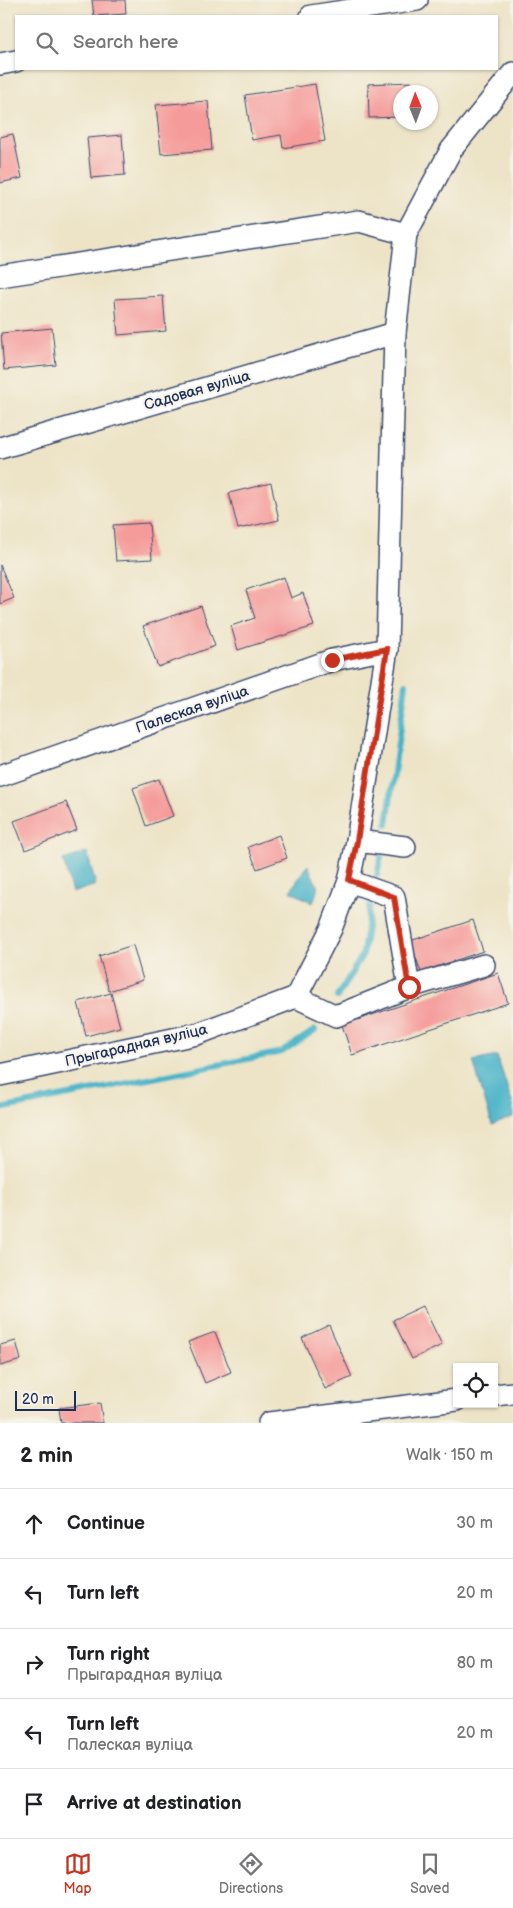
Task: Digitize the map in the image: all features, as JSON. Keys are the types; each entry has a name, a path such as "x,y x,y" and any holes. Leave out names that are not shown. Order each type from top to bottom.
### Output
{"street":[{"path":"318,15 418,0"},
{"path":"0,64 15,61"},
{"path":"484,966 409,987 336,1016 296,996 331,929 349,880 357,841 387,649 395,333 406,234 451,150 513,73"},
{"path":"0,276 359,221 406,234"},
{"name":"Садовая вуліца","path":"0,448 395,333"},
{"name":"Палеская вуліца","path":"0,776 332,660 387,649"},
{"path":"357,841 406,846"},
{"path":"349,880 394,897 409,987"},
{"name":"Прыгарадная вуліца","path":"0,1075 197,1034 296,996"},
{"path":"498,1395 513,1393"},
{"path":"269,1423 453,1400"}],"water":[{"path":"87,852 96,885 72,893 63,860"},
{"path":"308,865 318,888 313,903 290,891"},
{"path":"497,1056 513,1105 513,1117 492,1125 473,1061"}],"building":[{"path":"92,0 125,0 126,14 94,15"},
{"path":"411,82 411,85 393,85 393,117 369,118 368,84"},
{"path":"315,84 325,141 283,148 281,135 252,140 245,95"},
{"path":"208,101 212,150 161,154 156,105"},
{"path":"13,134 22,178 0,183 0,137"},
{"path":"122,135 125,175 91,178 87,138"},
{"path":"163,296 166,331 118,335 115,299"},
{"path":"52,328 56,365 4,370 1,333"},
{"path":"271,483 279,520 238,529 229,493"},
{"path":"149,523 152,559 116,561 113,525"},
{"path":"0,565 14,598 0,604"},
{"path":"284,577 291,598 303,593 314,626 238,650 231,626 255,618 246,590"},
{"path":"201,606 215,646 158,667 143,626"},
{"path":"159,779 173,816 146,826 133,788"},
{"path":"66,802 77,830 25,850 14,821"},
{"path":"279,835 287,858 257,869 248,847"},
{"path":"473,920 483,951 421,972 410,941"},
{"path":"133,945 143,980 109,991 99,956"},
{"path":"498,973 508,1003 352,1055 342,1025"},
{"path":"111,993 120,1027 86,1036 78,1002"},
{"path":"423,1306 442,1345 412,1359 393,1320"},
{"path":"329,1325 352,1377 325,1389 302,1338"},
{"path":"215,1332 231,1372 205,1383 188,1342"},
{"path":"16,1341 21,1360 0,1366 0,1345"},
{"path":"100,1403 103,1423 61,1423 59,1408"}],"waterway":[{"path":"387,824 406,684"},
{"path":"377,875 381,857"},
{"path":"337,997 363,954 370,905"},
{"path":"0,1109 282,1052 315,1030"}],"route":[{"path":"332,660 387,649 357,841 349,880 394,897 409,987"}]}
